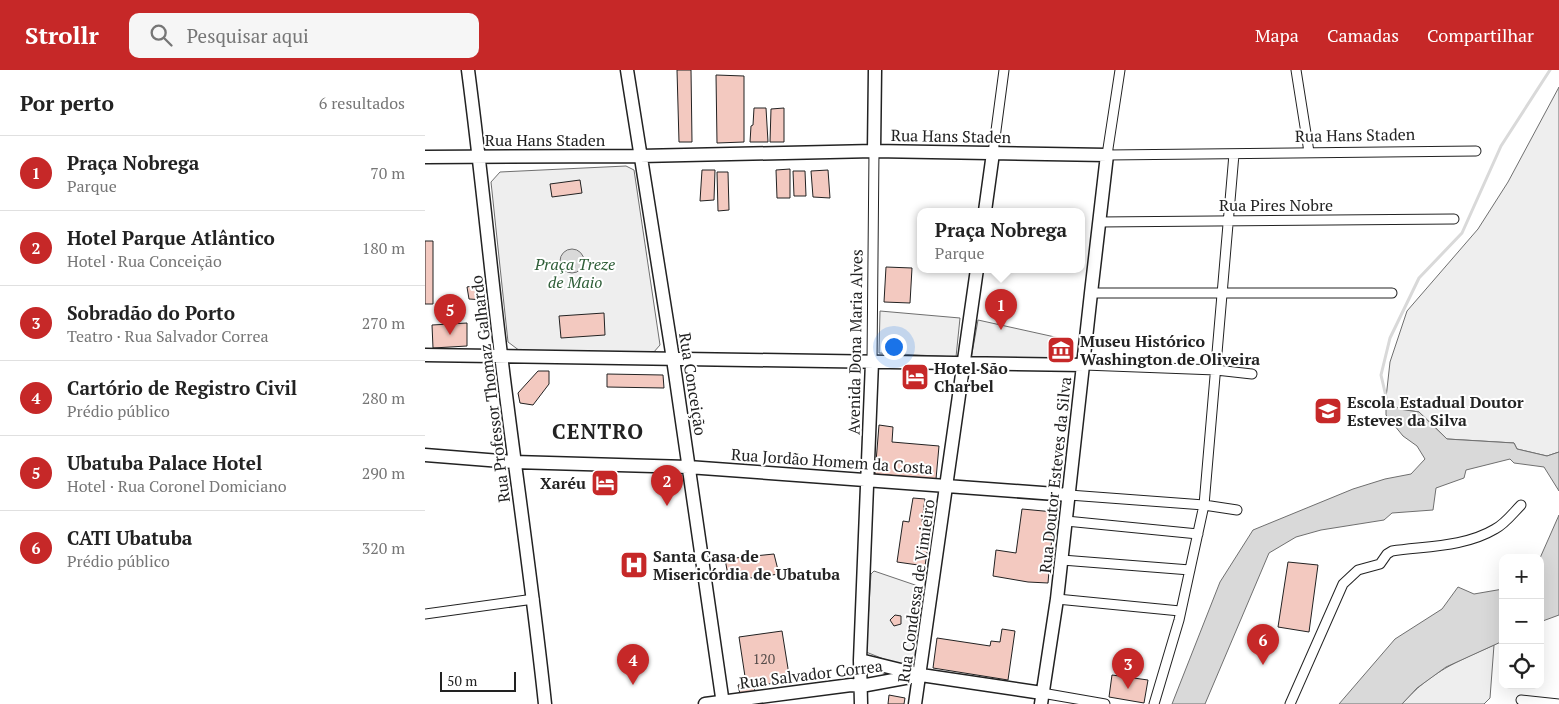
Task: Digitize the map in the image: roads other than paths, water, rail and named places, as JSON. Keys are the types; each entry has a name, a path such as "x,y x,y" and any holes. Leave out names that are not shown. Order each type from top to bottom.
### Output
{"street":[{"name":"Rua Professor Thomaz Galhardo","path":"468,70 514,462 534,599 545,704"},
{"name":"Rua Conceição","path":"627,70 673,359 723,703"},
{"name":"Avenida Dona Maria Alves","path":"861,704 860,660 872,362 875,70"},
{"path":"985,208 1004,70"},
{"name":"Rua Doutor Esteves da Silva","path":"1041,698 1062,560 1099,222 1119,70"},
{"path":"1296,70 1309,152"},
{"name":"Rua Hans Staden","path":"425,157 640,156 874,151 1107,155 1476,150"},
{"path":"1154,704 1180,611 1204,505 1234,154"},
{"name":"Rua Pires Nobre","path":"1099,222 1454,218"},
{"name":"Rua Condessa de Vimieiro","path":"915,704 921,675 976,273"},
{"path":"1091,293 1392,293"},
{"path":"425,355 1084,365 1216,370 1252,374"},
{"name":"Rua Jordão Homem da Costa","path":"425,455 514,462 688,467 867,479 1204,505 1237,510"},
{"path":"1290,704 1343,584 1353,574 1358,570 1380,564 1387,554 1392,551 1473,539 1496,529 1521,505"},
{"path":"1066,521 1198,534"},
{"path":"1062,560 1190,570"},
{"path":"425,614 534,599"},
{"path":"1057,600 1180,611"},
{"name":"Rua Salvador Correa","path":"860,660 921,675 1041,698 1105,704"},
{"name":"Rua Salvador Correa","path":"705,704 851,685 861,686 921,675"},
{"path":"1521,700 1559,704"}],"waterway":[{"path":"1387,401 1381,375 1390,338 1419,278 1462,233 1501,146 1550,70"}],"place":[{"name":"Praça Nobrega","path":"1001,330"},
{"name":"Ubatuba Palace Hotel","path":"450,335"},
{"name":"Museu Histórico Washington de Oliveira","path":"1061,350"},
{"name":"Hotel São Charbel","path":"915,377"},
{"name":"Escola Estadual Doutor Esteves da Silva","path":"1328,411"},
{"name":"Xaréu","path":"605,483"},
{"name":"Hotel Parque Atlântico","path":"667,506"},
{"name":"Santa Casa de Misericórdia de Ubatuba","path":"634,565"},
{"name":"CATI Ubatuba","path":"1263,665"},
{"name":"Cartório de Registro Civil","path":"633,685"},
{"name":"Sobradão do Porto","path":"1128,689"}],"district":[{"name":"CENTRO","path":"598,432"}],"park label":[{"name":"Praça Treze de Maio","path":"575,273"}]}
